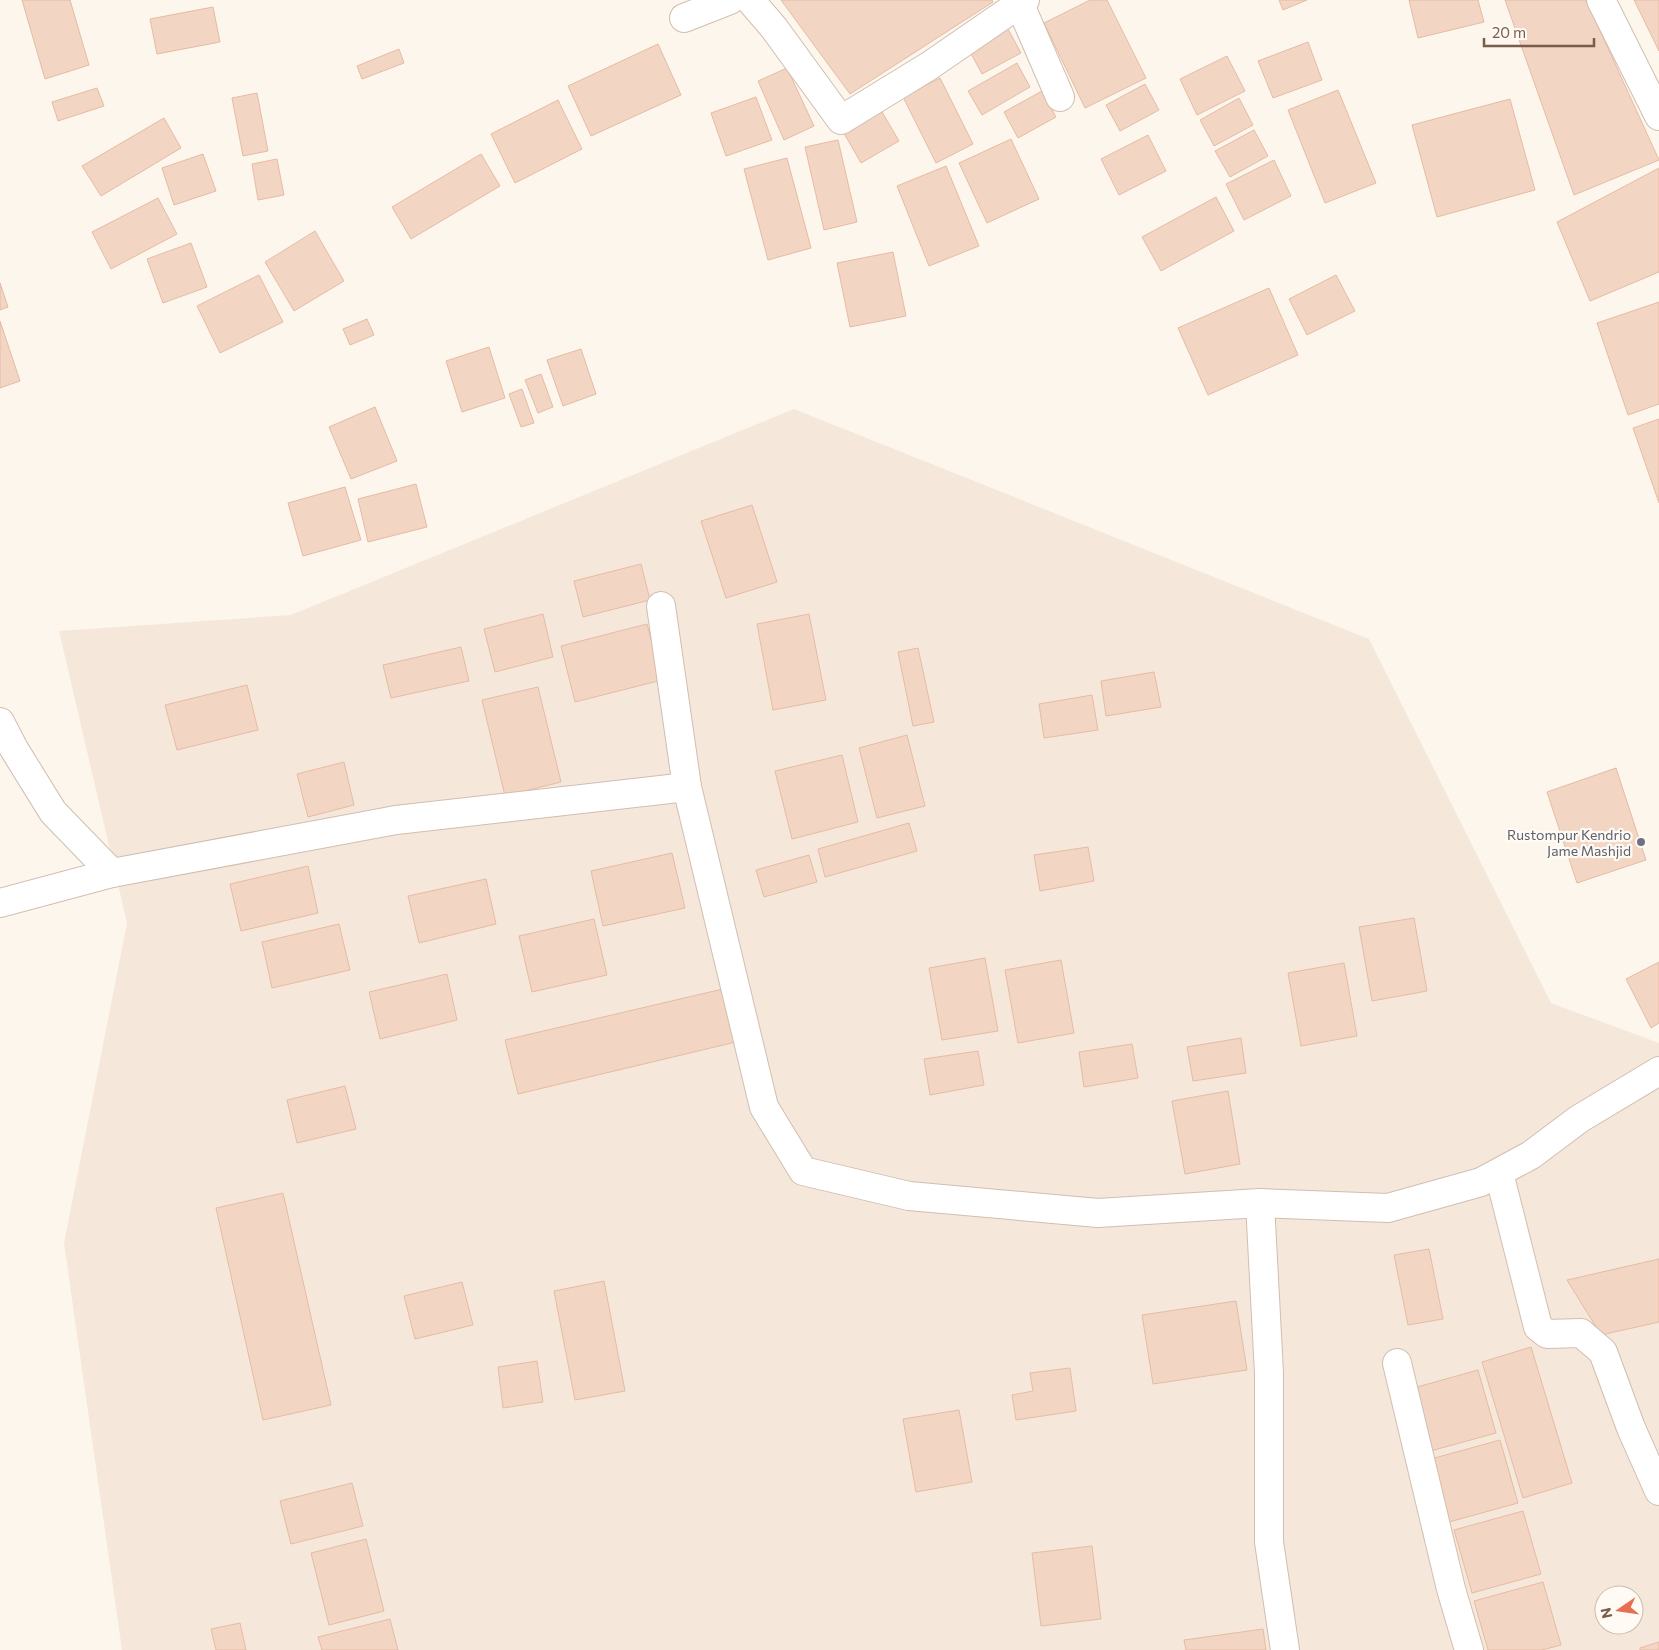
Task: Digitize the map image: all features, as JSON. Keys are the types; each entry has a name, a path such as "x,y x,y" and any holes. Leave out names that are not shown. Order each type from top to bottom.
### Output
{"street":[{"path":"684,18 730,0"},
{"path":"750,0 774,28 841,120 929,66 1021,1 1060,98"},
{"path":"1601,0 1659,116"},
{"path":"661,606 687,787 764,1107 804,1171 909,1196 1098,1213 1260,1203 1388,1208 1481,1182 1499,1173 1531,1155 1579,1119 1659,1071"},
{"path":"0,722 14,749 53,812 112,873"},
{"path":"0,902 112,873 396,820 687,787"},
{"path":"1499,1173 1538,1327 1547,1334 1581,1333 1603,1352 1631,1428 1659,1491"},
{"path":"1260,1203 1269,1373 1269,1542 1285,1650"},
{"path":"1397,1363 1451,1588 1470,1650"}],"shaded area":[{"path":"794,409 1369,639 1551,1003 1659,1043 1659,1650 122,1650 64,1243 127,923 59,631 291,615"}],"building":[{"path":"22,0 70,0 89,65 45,79"},
{"path":"781,0 992,0 993,2 850,94"},
{"path":"1090,0 1107,0 1146,78 1085,108 1044,23"},
{"path":"1279,0 1307,0 1283,10"},
{"path":"1409,0 1478,0 1484,22 1418,38"},
{"path":"1505,0 1586,0 1659,160 1574,195"},
{"path":"1634,0 1659,0 1659,51"},
{"path":"213,7 220,42 157,54 150,19"},
{"path":"1007,27 1021,53 982,74 968,48"},
{"path":"1308,42 1322,80 1273,98 1258,61"},
{"path":"658,44 681,95 591,136 568,86"},
{"path":"399,49 404,63 362,79 357,66"},
{"path":"1227,56 1245,91 1197,115 1180,79"},
{"path":"1017,63 1030,87 982,115 968,91"},
{"path":"787,68 814,126 784,140 758,81"},
{"path":"940,78 973,144 936,163 903,97"},
{"path":"1145,84 1159,110 1120,131 1106,105"},
{"path":"97,88 104,106 58,121 52,102"},
{"path":"1338,90 1376,183 1325,203 1288,110"},
{"path":"1042,91 1056,117 1018,138 1004,112"},
{"path":"257,93 268,151 243,156 232,98"},
{"path":"756,97 772,140 726,156 711,113"},
{"path":"1239,98 1253,125 1214,146 1200,120"},
{"path":"1510,99 1535,190 1437,217 1412,125"},
{"path":"558,100 582,149 515,183 491,134"},
{"path":"878,105 899,141 861,163 841,128"},
{"path":"164,118 181,148 101,196 82,166"},
{"path":"1254,130 1268,156 1230,177 1215,151"},
{"path":"1148,135 1166,171 1119,195 1101,159"},
{"path":"1011,139 1039,199 987,223 959,163"},
{"path":"838,140 857,222 824,230 805,147"},
{"path":"203,154 216,191 174,205 162,168"},
{"path":"481,154 500,186 411,239 392,207"},
{"path":"787,158 811,248 768,260 744,169"},
{"path":"277,159 284,195 258,200 252,164"},
{"path":"1274,160 1291,196 1244,220 1226,184"},
{"path":"946,166 979,246 929,266 897,186"},
{"path":"1659,168 1659,272 1590,301 1557,222"},
{"path":"1216,197 1234,231 1161,271 1142,237"},
{"path":"158,198 177,234 111,269 92,232"},
{"path":"315,231 344,281 294,311 265,262"},
{"path":"191,243 207,287 163,303 147,259"},
{"path":"893,252 906,316 850,327 837,263"},
{"path":"259,275 283,322 220,353 197,306"},
{"path":"1336,275 1355,311 1307,335 1289,299"},
{"path":"0,283 8,307 0,310"},
{"path":"1269,288 1298,355 1208,395 1178,328"},
{"path":"1659,302 1659,404 1628,415 1597,323"},
{"path":"367,319 374,335 350,345 343,329"},
{"path":"0,321 20,381 0,388"},
{"path":"489,347 505,398 462,412 446,361"},
{"path":"581,349 596,394 563,406 547,360"},
{"path":"541,374 553,407 538,413 525,380"},
{"path":"522,389 534,423 521,427 509,394"},
{"path":"375,407 397,461 351,479 329,427"},
{"path":"1659,419 1659,503 1633,428"},
{"path":"416,484 427,527 368,542 358,499"},
{"path":"345,487 361,540 303,556 288,503"},
{"path":"752,505 777,582 726,598 701,521"},
{"path":"641,564 650,600 583,617 574,581"},
{"path":"543,614 553,657 495,672 484,629"},
{"path":"809,614 826,700 773,710 757,624"},
{"path":"647,624 662,680 575,702 561,646"},
{"path":"461,647 469,681 391,698 383,665"},
{"path":"918,648 934,722 913,726 898,652"},
{"path":"1154,672 1161,707 1106,716 1101,681"},
{"path":"247,685 258,730 177,750 165,705"},
{"path":"538,687 561,782 505,796 482,700"},
{"path":"1092,695 1098,730 1044,738 1039,704"},
{"path":"907,735 925,806 877,818 859,748"},
{"path":"842,755 858,822 792,839 775,771"},
{"path":"344,762 354,805 308,817 297,774"},
{"path":"1616,768 1646,860 1577,883 1547,792"},
{"path":"909,823 917,851 825,877 818,849"},
{"path":"1088,847 1094,881 1040,891 1034,855"},
{"path":"672,853 685,908 603,926 591,871"},
{"path":"809,855 817,882 764,897 756,870"},
{"path":"308,866 318,913 241,931 230,884"},
{"path":"486,879 496,924 419,943 408,896"},
{"path":"1414,918 1427,991 1372,1001 1359,927"},
{"path":"594,919 607,975 532,992 519,936"},
{"path":"339,924 350,970 272,988 262,942"},
{"path":"985,958 998,1031 942,1040 929,968"},
{"path":"1061,960 1074,1033 1018,1043 1005,970"},
{"path":"1659,962 1659,1023 1651,1028 1626,979"},
{"path":"1344,963 1357,1036 1301,1046 1288,973"},
{"path":"447,974 457,1020 380,1039 369,992"},
{"path":"727,988 740,1041 518,1094 505,1040"},
{"path":"1241,1038 1246,1073 1193,1081 1187,1047"},
{"path":"1132,1044 1138,1078 1084,1087 1079,1052"},
{"path":"978,1051 984,1085 930,1095 924,1059"},
{"path":"345,1086 356,1129 297,1143 287,1100"},
{"path":"1228,1091 1240,1164 1185,1174 1172,1101"},
{"path":"283,1193 331,1405 263,1420 216,1208"},
{"path":"1429,1249 1443,1319 1408,1325 1394,1255"},
{"path":"1659,1259 1659,1322 1601,1335 1567,1280"},
{"path":"604,1281 625,1391 575,1400 554,1291"},
{"path":"462,1282 473,1325 415,1339 404,1296"},
{"path":"1236,1301 1247,1370 1153,1384 1142,1315"},
{"path":"1531,1347 1572,1483 1523,1498 1482,1362"},
{"path":"537,1361 543,1402 503,1408 498,1367"},
{"path":"1070,1368 1076,1411 1016,1420 1012,1395 1033,1391 1030,1373"},
{"path":"1478,1370 1496,1433 1427,1452 1410,1389"},
{"path":"959,1410 972,1482 916,1492 903,1419"},
{"path":"1500,1440 1518,1503 1449,1522 1431,1459"},
{"path":"352,1483 363,1526 291,1544 280,1501"},
{"path":"1523,1511 1541,1574 1472,1593 1454,1530"},
{"path":"366,1539 384,1611 329,1625 311,1553"},
{"path":"1092,1546 1101,1619 1041,1626 1032,1553"},
{"path":"1543,1582 1561,1645 1542,1650 1488,1650 1474,1601"},
{"path":"390,1619 398,1650 322,1650 318,1637"},
{"path":"240,1623 246,1650 216,1650 211,1629"},
{"path":"1263,1629 1266,1650 1186,1650 1184,1640"},
{"path":"1659,1642 1659,1650 1640,1650 1640,1648"}],"place":[{"name":"Rustompur Kendrio Jame Mashjid","path":"1641,842"}]}
